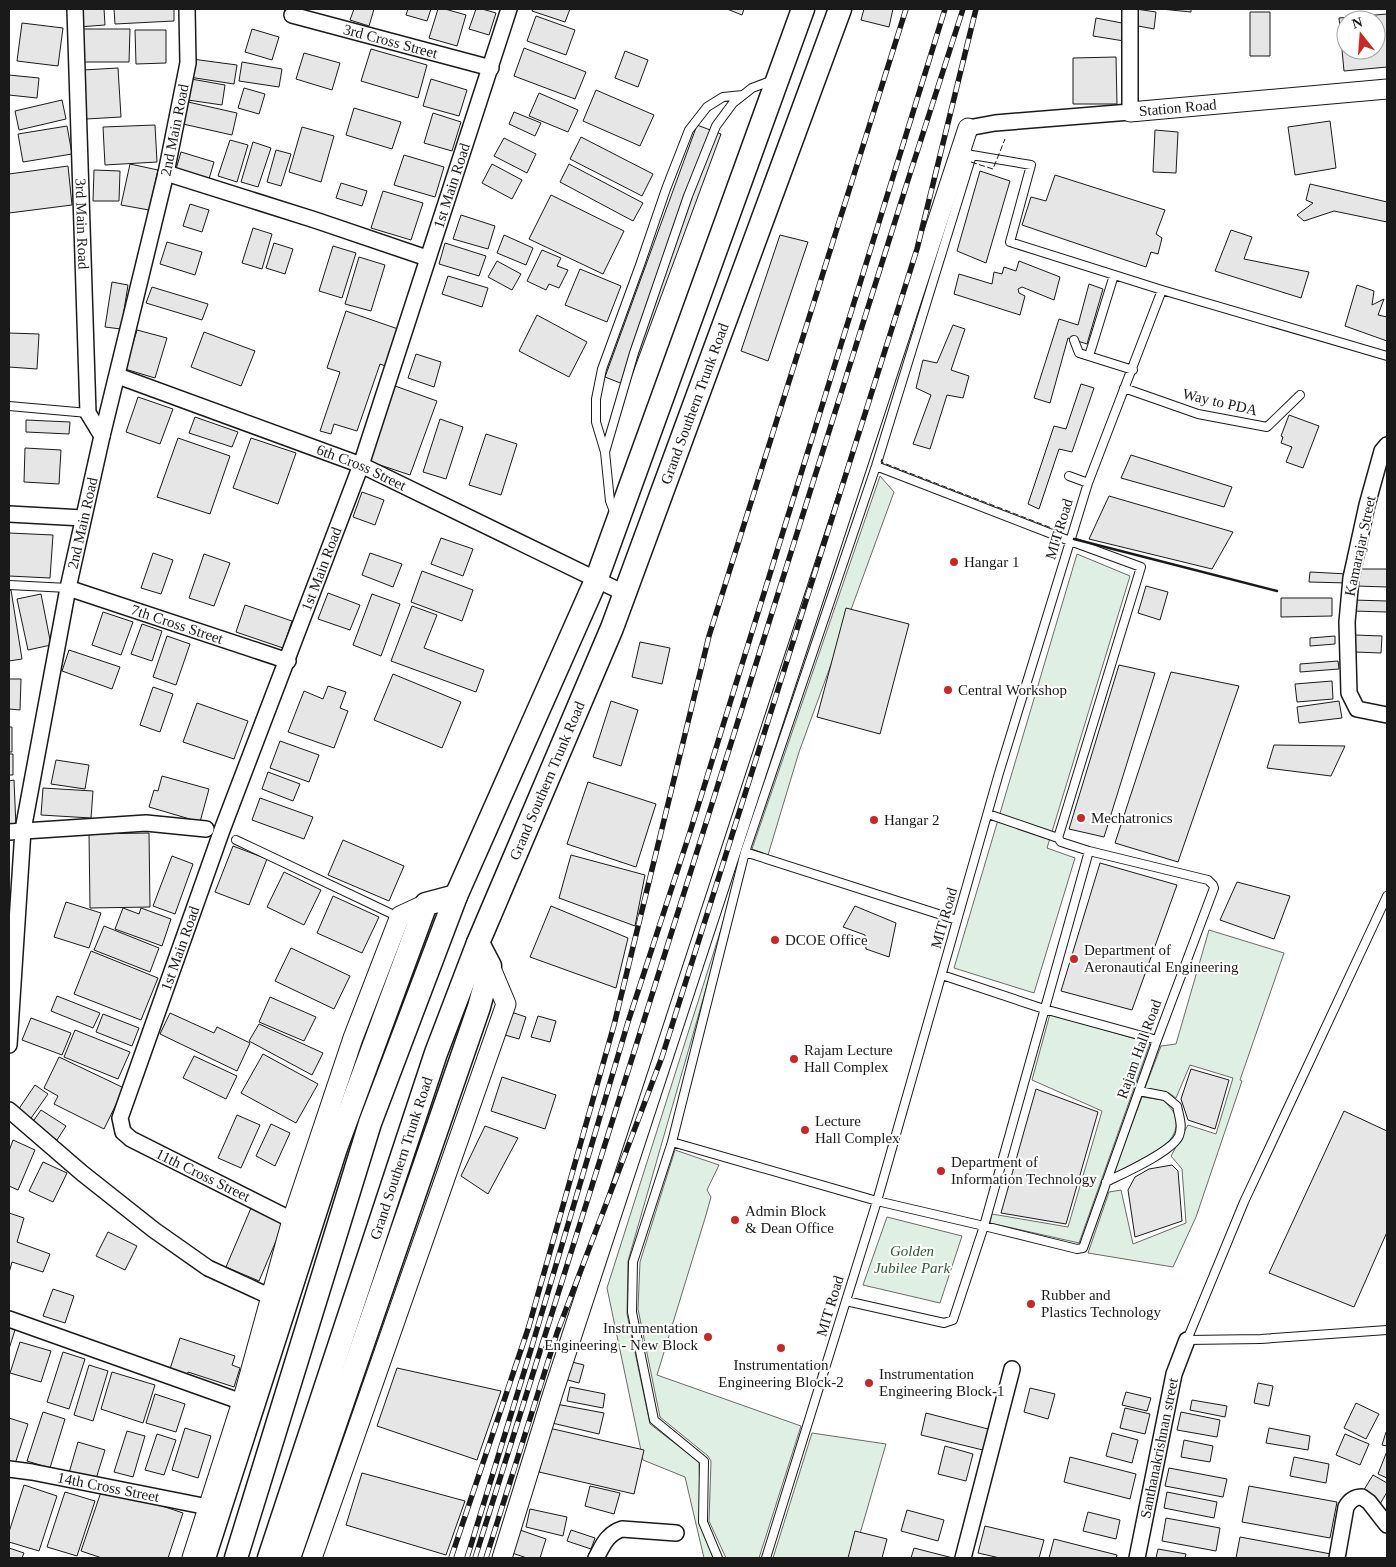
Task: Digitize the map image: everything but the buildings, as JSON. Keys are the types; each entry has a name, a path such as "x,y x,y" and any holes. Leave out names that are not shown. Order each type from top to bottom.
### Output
{"main road":[{"path":"236,1558 370,1123 456,896 597,578 803,9"},
{"name":"Grand Southern Trunk Road","path":"269,1558 436,1053 478,943 612,628 840,9"},
{"path":"204,1558 336,1148 426,904 456,896"},
{"path":"289,1558 479,1006 490,966 478,943"}],"street":[{"name":"3rd Main Road","path":"75,9 88,414"},
{"name":"2nd Main Road","path":"9,1045 16,831 83,518 166,173 188,63 187,9"},
{"name":"1st Main Road","path":"120,1124 120,1118 222,830 288,661 361,464 509,9"},
{"path":"1130,9 1130,112"},
{"name":"3rd Cross Street","path":"292,15 491,68"},
{"name":"Station Road","path":"968,128 995,123 1387,89"},
{"path":"502,1558 552,1393 966,153 968,128"},
{"path":"166,173 427,258"},
{"name":"6th Cross Street","path":"118,376 361,464 597,578 624,593"},
{"path":"88,414 102,436"},
{"name":"Kamarajar Street","path":"1387,445 1382,451 1365,514 1351,578 1347,622 1350,693 1357,709 1387,715"},
{"path":"9,514 83,518"},
{"name":"7th Cross Street","path":"68,588 288,661"},
{"path":"16,831 146,823 206,829"},
{"path":"192,1558 242,1402 292,1220 354,1038 400,916 426,904"},
{"path":"312,1558 506,1004 490,966"},
{"path":"9,1110 82,1173 154,1230 208,1268 271,1297"},
{"name":"11th Cross Street","path":"120,1124 123,1132 131,1139 292,1220"},
{"path":"9,1319 242,1402"},
{"name":"Santhanakrishnan street","path":"1137,1558 1174,1374 1187,1340"},
{"path":"963,1558 1012,1369"},
{"name":"14th Cross Street","path":"9,1469 208,1507"},
{"path":"1337,1558 1346,1507 1349,1501 1362,1497 1369,1502 1387,1525"},
{"path":"596,1558 610,1534 622,1529 676,1533"}],"lane":[{"path":"604,452 634,352 688,196 716,126 733,103 752,88 778,79"},
{"path":"618,521 610,501 604,452 596,422 596,399 602,369 689,130 707,107 723,97 744,95"},
{"path":"718,1558 704,1522 704,1461 654,1420 632,1312 633,1262 672,1142 745,852 876,466 966,153 1032,165 1010,242 1162,290 1387,356"},
{"path":"1090,356 1114,275"},
{"name":"MIT Road","path":"766,1558 877,1201 988,814 1088,483 1124,388 1133,370 1162,290"},
{"path":"1074,340 1079,353 1133,370"},
{"name":"Way to PDA","path":"1124,388 1198,414 1267,427 1300,395"},
{"path":"9,406 88,414"},
{"path":"876,466 1141,567 1058,838"},
{"path":"1069,476 1088,483"},
{"path":"9,585 68,588"},
{"name":"Rajam Hall Road","path":"672,1142 877,1201 1080,1249 1084,1245 1138,1091 1213,892 1213,885 1208,880 1089,851 1061,842 1058,838 988,814"},
{"path":"236,840 392,914 400,916"},
{"path":"846,1301 944,1323 949,1322 955,1316 984,1226 1089,851"},
{"path":"745,852 957,920"},
{"path":"1387,896 1244,1202 1187,1340 1260,1338 1387,1330"},
{"path":"942,975 1044,1010 1157,1040"},
{"path":"1106,1182 1158,1156 1178,1139 1181,1126 1178,1106 1165,1096 1138,1091"}],"green space":[{"path":"880,476 894,492 799,752 768,855 752,849"},
{"path":"1077,554 1130,576 1047,848 1075,858 1034,993 954,968"},
{"path":"743,860 628,1261 627,1314 650,1424 699,1462 701,1523 715,1558 704,1558 685,1477 643,1460 607,1288"},
{"path":"1209,930 1284,953 1240,1080 1242,1081 1196,1217 1173,1267 1088,1253 1109,1192 1121,1190 1133,1244 1186,1223 1182,1169 1171,1156 1188,1125 1216,1134 1233,1078 1190,1065 1176,1098 1169,1093 1145,1088 1161,1046 1176,1044"},
{"path":"1050,1014 1150,1043 1079,1243 990,1223 992,1214 1068,1227 1102,1111 1032,1080"},
{"path":"1142,1097 1163,1100 1171,1109 1175,1115 1176,1126 1173,1136 1166,1145 1145,1159 1113,1174"},
{"path":"675,1150 719,1165 707,1190 711,1197 657,1375 801,1426 759,1558 726,1558 709,1521 711,1461 708,1456 660,1417 638,1309 640,1262"},
{"name":"Golden Jubilee Park","path":"887,1217 962,1236 940,1303 863,1285"},
{"path":"812,1433 886,1444 853,1558 773,1558"}],"railway":[{"path":"451,1558 529,1326 614,1025 709,636 906,9"},
{"path":"467,1558 628,1022 690,832 945,9"},
{"path":"475,1558 963,9"},
{"path":"486,1558 557,1333 662,1057 917,249 976,9"}],"fence":[{"path":"971,162 993,169 1005,139"},
{"path":"882,459 881,462 1062,532"}],"wall":[{"path":"1074,539 1277,591"}],"place":[{"name":"Hangar 1","path":"954,562"},
{"name":"Central Workshop","path":"948,690"},
{"name":"Mechatronics","path":"1081,818"},
{"name":"Hangar 2","path":"874,820"},
{"name":"DCOE Office","path":"775,940"},
{"name":"Department of Aeronautical Engineering","path":"1074,959"},
{"name":"Rajam Lecture Hall Complex","path":"794,1059"},
{"name":"Lecture Hall Complex","path":"805,1130"},
{"name":"Department of Information Technology","path":"941,1171"},
{"name":"Admin Block & Dean Office","path":"735,1220"},
{"name":"Rubber and Plastics Technology","path":"1031,1304"},
{"name":"Instrumentation Engineering - New Block","path":"708,1337"},
{"name":"Instrumentation Engineering Block-2","path":"781,1348"},
{"name":"Instrumentation Engineering Block-1","path":"869,1383"}]}
